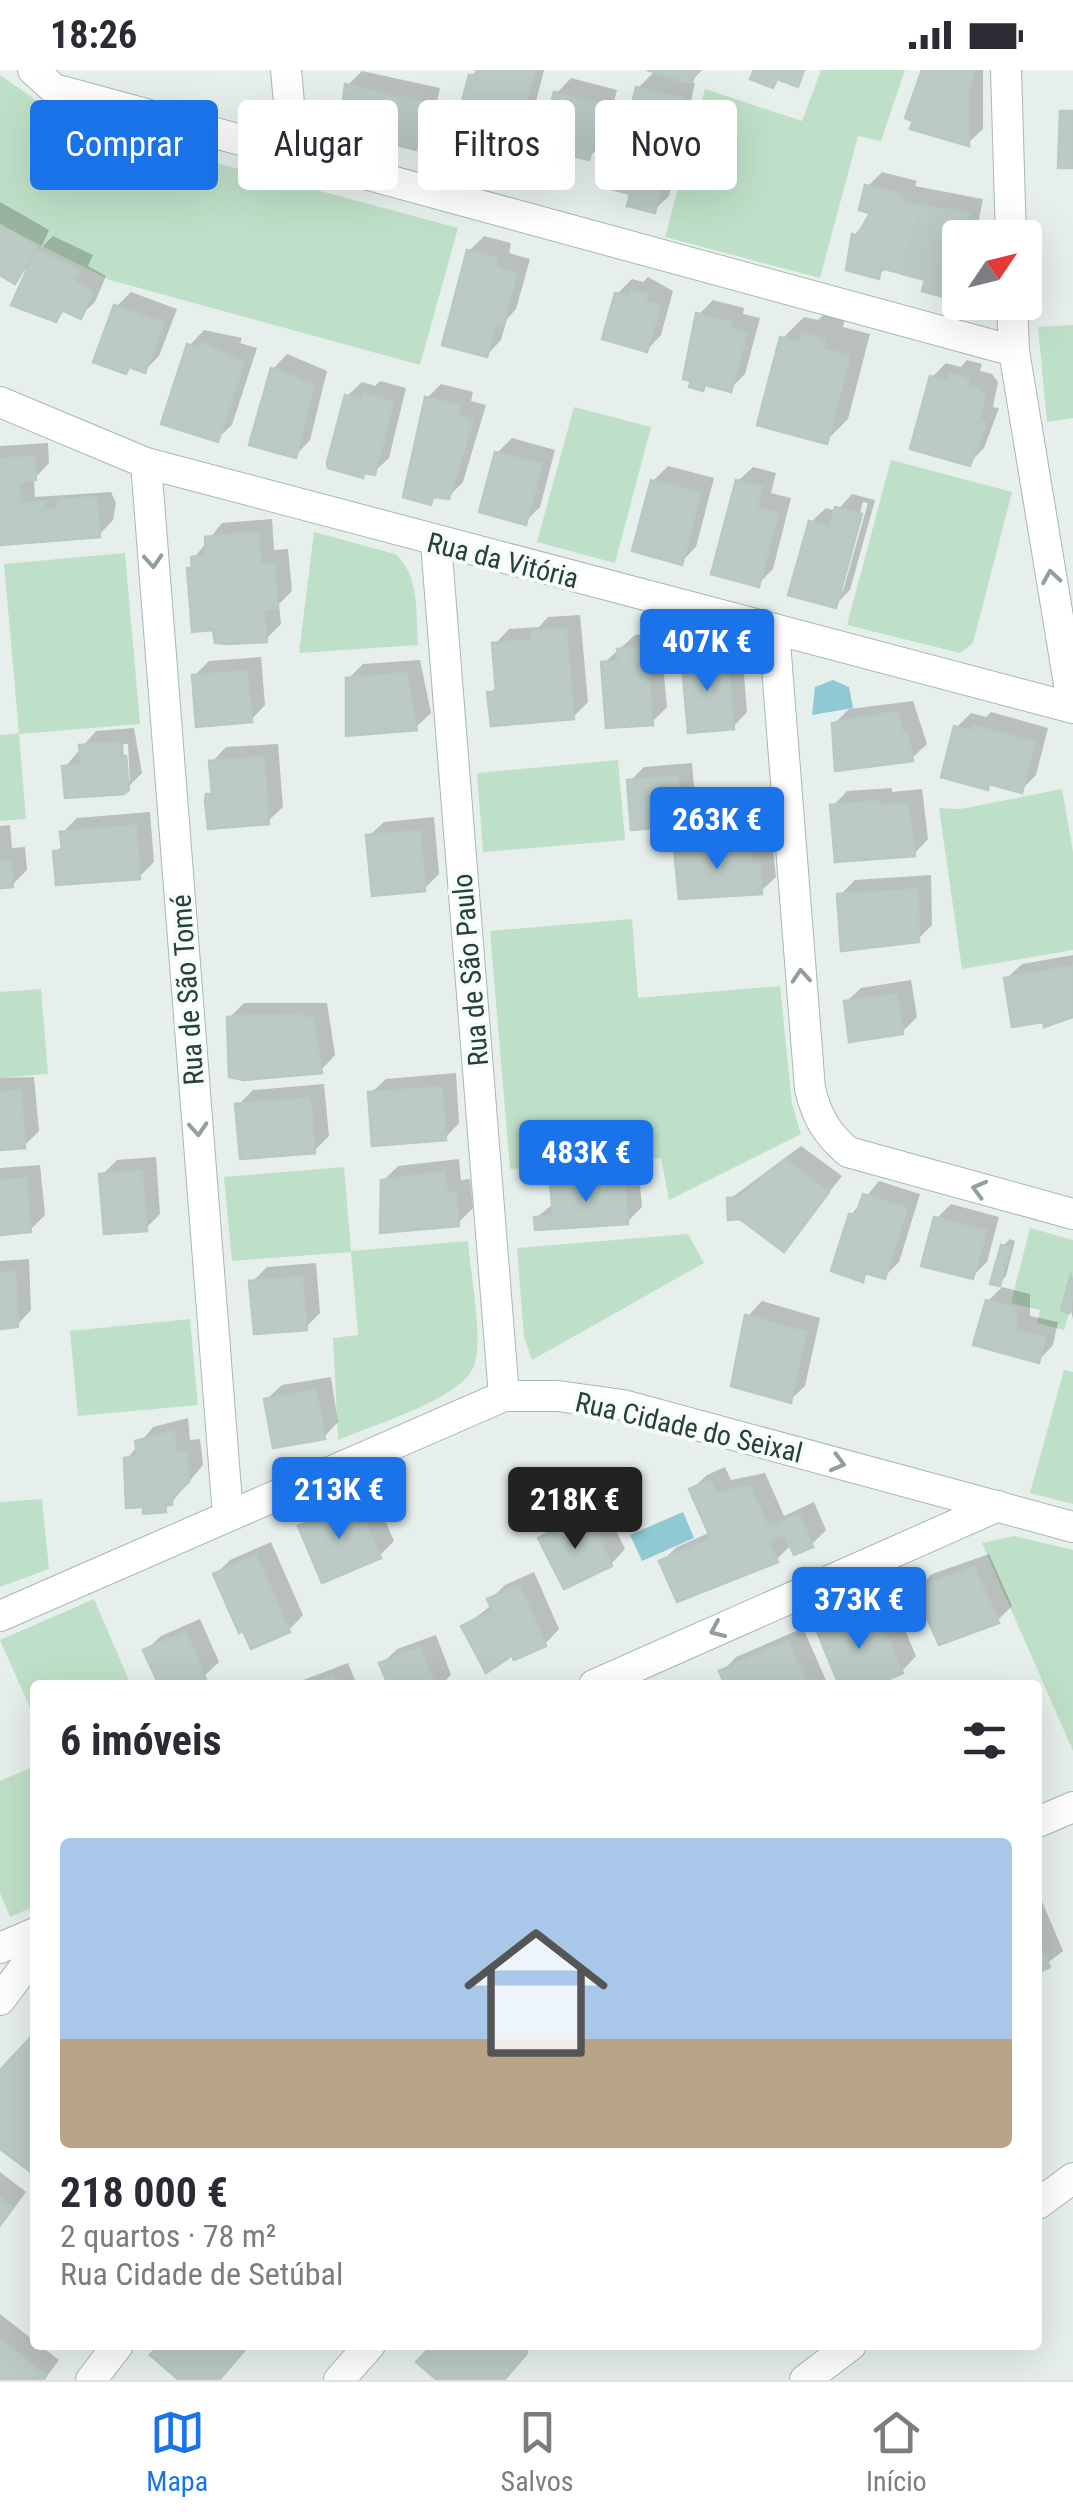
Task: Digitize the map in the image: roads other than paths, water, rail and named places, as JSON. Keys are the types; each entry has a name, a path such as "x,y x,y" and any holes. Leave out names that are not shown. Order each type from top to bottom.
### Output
{"street":[{"path":"33,70 54,89 238,142"},
{"path":"286,70 289,100"},
{"path":"1006,70 1010,220"},
{"path":"398,186 1014,351"},
{"path":"1013,320 1014,351 1073,708"},
{"name":"Rua da Vitória","path":"0,402 146,464 1073,708"},
{"name":"Rua de São Tomé","path":"146,464 228,1516"},
{"name":"Rua de São Paulo","path":"436,543 504,1396"},
{"path":"774,629 810,1089 816,1113 830,1136 858,1156 1073,1214"},
{"name":"Rua Cidade do Seixal","path":"0,1616 504,1396 558,1396 623,1405 1073,1527"},
{"path":"605,1680 998,1506"},
{"path":"1042,1820 1073,1806"},
{"path":"0,1948 30,1935"},
{"path":"0,2000 30,1961"},
{"path":"1042,2201 1073,2178"},
{"path":"91,2380 114,2350"},
{"path":"340,2380 366,2350"},
{"path":"805,2380 845,2350"}],"water":[{"path":"833,680 849,687 853,708 812,715 815,687"},
{"path":"683,1512 694,1538 642,1561 630,1535"}]}
